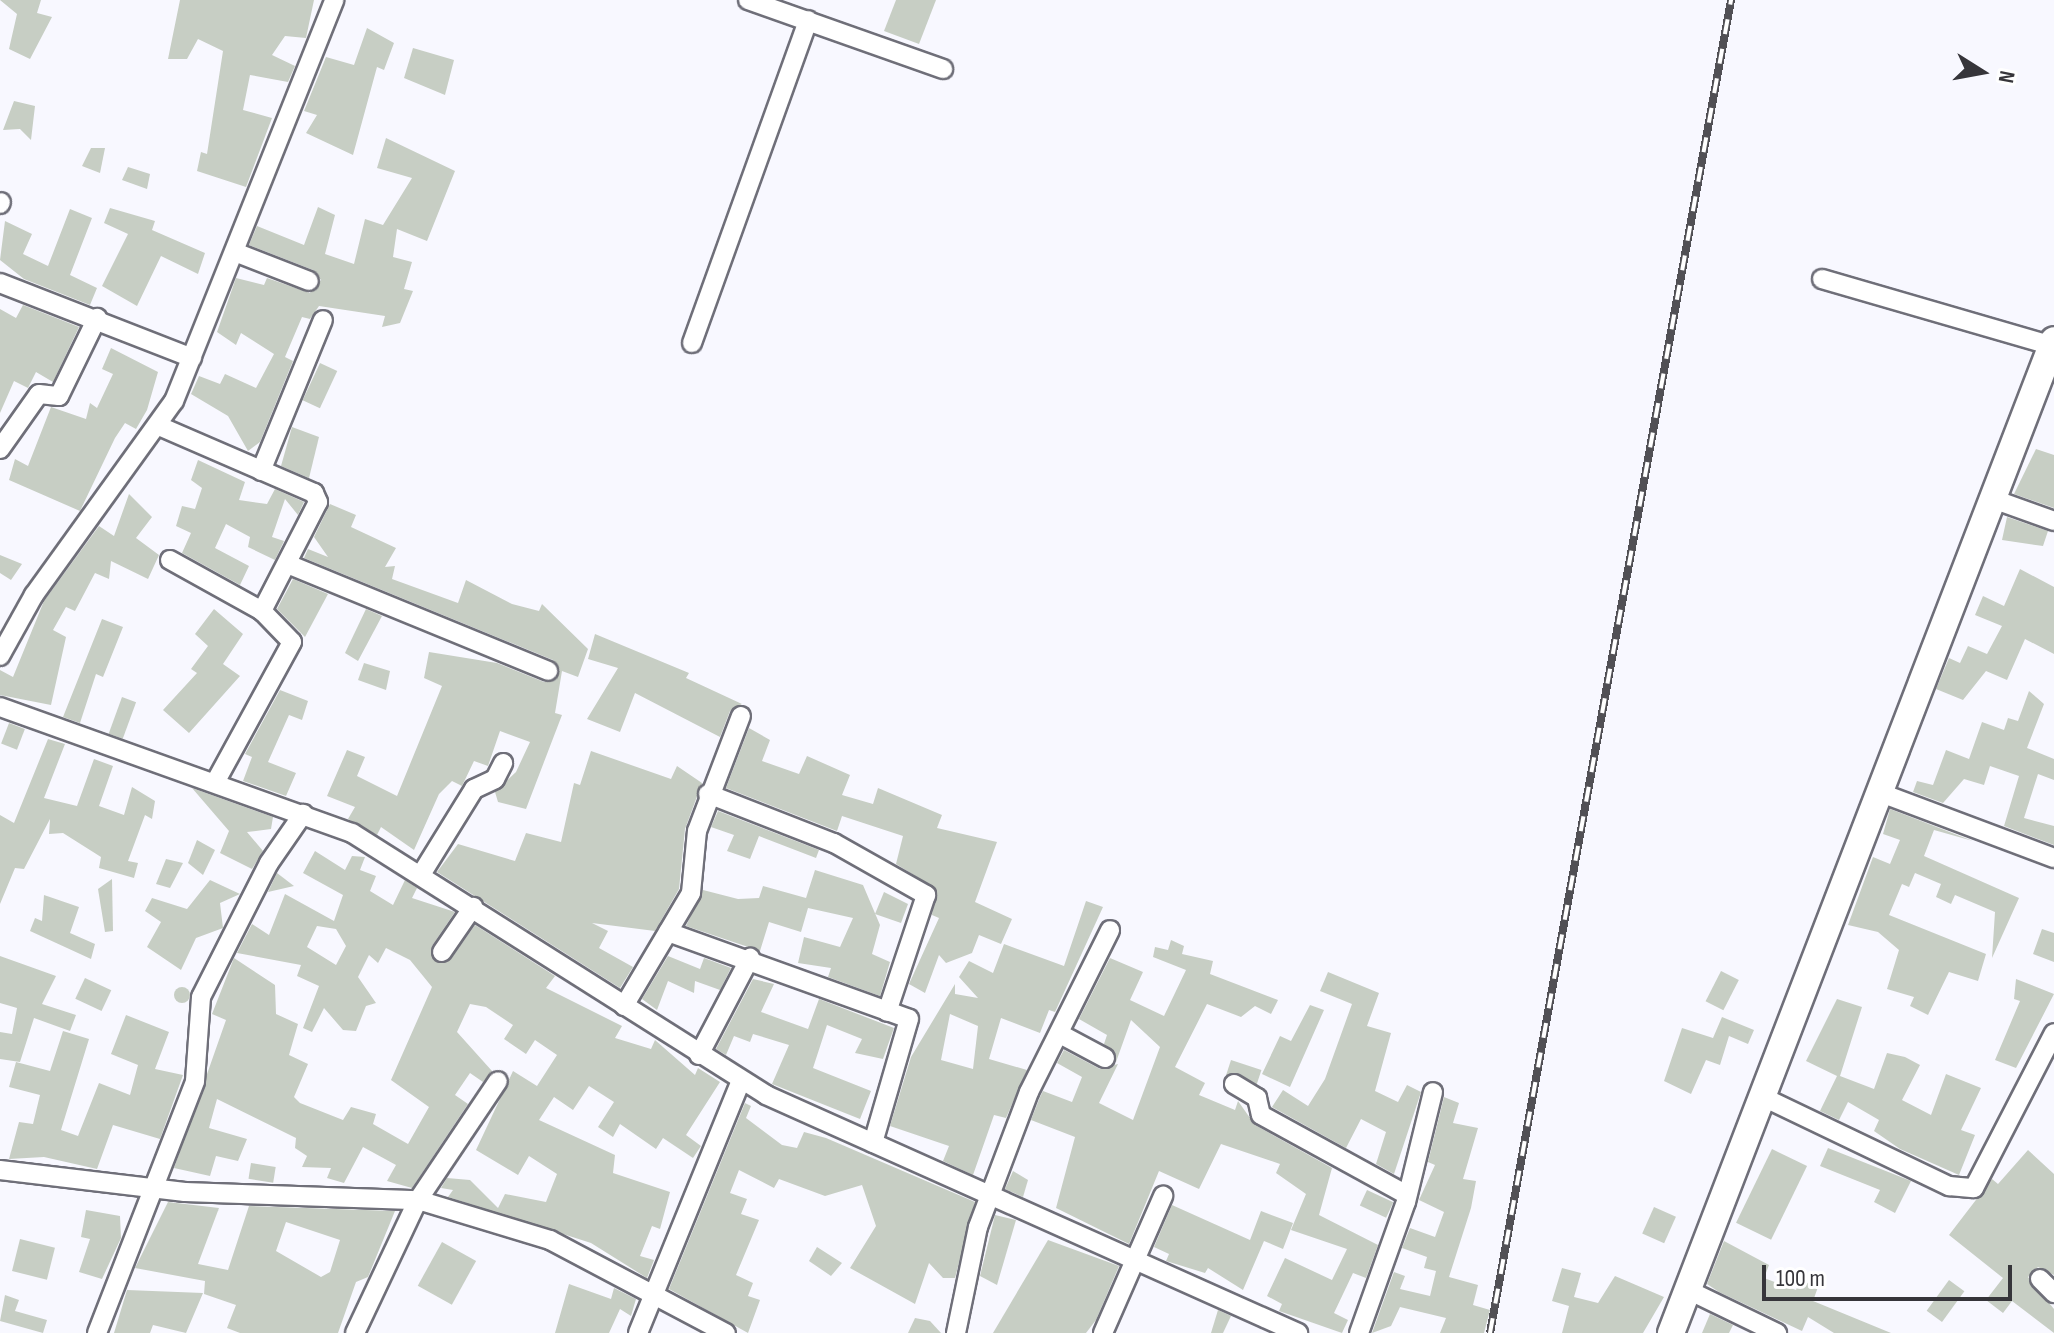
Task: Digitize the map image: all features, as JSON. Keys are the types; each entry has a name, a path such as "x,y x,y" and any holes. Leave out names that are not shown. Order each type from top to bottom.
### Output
{"street":[{"path":"0,656 34,595 159,426 237,253 334,0"},
{"path":"748,0 943,69"},
{"path":"692,343 808,20"},
{"path":"237,253 309,281"},
{"path":"1671,1333 1765,1098 2053,343 1822,279"},
{"path":"0,283 97,318 192,358"},
{"path":"0,449 39,394 59,396 97,318"},
{"path":"261,471 323,320"},
{"path":"159,426 317,499 290,565 262,611"},
{"path":"1993,499 2054,521"},
{"path":"170,560 262,611 292,642 216,781"},
{"path":"290,565 548,671"},
{"path":"0,707 303,814 422,873 741,1080 873,1143 1135,1257 1298,1333"},
{"path":"624,1006 691,893 708,794 741,716"},
{"path":"422,873 474,789 495,779 503,763"},
{"path":"1881,793 2054,858"},
{"path":"708,794 834,843 926,895 887,1012"},
{"path":"97,1333 148,1189 202,1057 196,1016 207,981 303,814"},
{"path":"442,952 473,907"},
{"path":"956,1333 978,1227 1029,1092 1110,930"},
{"path":"668,932 750,958 910,1024 873,1143"},
{"path":"699,1055 750,958"},
{"path":"1765,1098 1949,1186 1974,1188 2054,1033"},
{"path":"1060,1034 1105,1058"},
{"path":"638,1333 650,1293 741,1080"},
{"path":"355,1333 418,1200 498,1081"},
{"path":"1234,1084 1257,1098 1261,1115 1407,1195"},
{"path":"1359,1333 1407,1195 1433,1092"},
{"path":"0,1170 148,1189 418,1200 528,1231 726,1333"},
{"path":"1103,1333 1163,1196"},
{"path":"2040,1279 2054,1293"},
{"path":"1688,1290 1777,1333"}],"building":[{"path":"0,0 41,0 37,13 52,17 30,59 9,49 17,14"},
{"path":"180,0 314,0 306,38 285,36 272,55 295,66 288,82 250,75 243,110 272,118 246,187 197,171 201,152 207,154 223,51 198,39 187,59 168,59"},
{"path":"896,0 936,0 919,44 884,31"},
{"path":"367,28 394,43 384,70 377,67 353,155 306,133 317,115 304,111 326,57 354,65"},
{"path":"413,48 454,60 445,95 404,78"},
{"path":"14,101 35,106 31,140 20,129 3,130"},
{"path":"386,138 455,171 427,241 397,229 393,257 412,262 404,289 413,291 400,323 382,327 385,316 319,306 310,319 302,317 285,357 293,361 260,442 248,451 228,416 191,394 199,376 220,384 225,374 256,388 274,354 241,333 236,345 217,332 236,278 264,285 267,278 310,293 321,280 313,270 249,245 257,226 304,245 318,207 335,215 325,254 354,264 365,219 383,225 412,178 377,168"},
{"path":"91,148 105,148 100,173 82,166"},
{"path":"128,167 150,174 147,189 122,180"},
{"path":"110,208 155,221 152,230 205,253 198,274 161,256 137,306 102,286 128,234 104,223"},
{"path":"70,209 92,218 70,275 97,288 90,305 24,279 0,260 5,221 32,234 23,254 48,266"},
{"path":"23,305 79,327 53,382 36,372 28,388 14,381 0,413 0,309 16,318"},
{"path":"111,348 158,372 147,410 136,429 125,423 115,438 80,511 9,480 15,459 28,466 51,407 86,419 90,403 97,408 113,374 102,369"},
{"path":"320,363 337,371 320,408 303,400"},
{"path":"292,427 319,437 309,478 281,466"},
{"path":"2036,449 2054,455 2054,508 2014,494"},
{"path":"198,460 245,482 239,500 267,504 275,489 304,502 298,515 285,499 272,537 284,541 275,560 248,547 250,537 226,524 215,548 249,566 240,585 182,553 191,533 176,526 182,506 195,509 202,488 191,480"},
{"path":"129,494 152,517 136,538 159,555 148,579 111,561 109,579 95,573 75,611 66,607 53,630 66,637 51,705 0,695 0,670 13,677 44,601 99,526 114,536"},
{"path":"330,504 356,515 351,527 396,548 385,567 395,566 392,579 458,603 466,580 512,604 539,611 542,604 588,649 578,677 562,671 555,713 562,715 526,809 498,802 495,792 516,772 530,742 500,731 488,766 474,761 462,786 452,781 439,794 414,850 381,827 377,835 348,819 355,807 327,796 347,750 365,757 357,776 397,796 442,686 424,678 429,652 497,663 544,682 560,670 553,660 304,558 308,549 328,557 314,537"},
{"path":"2007,517 2048,531 2043,546 2002,540"},
{"path":"0,555 22,564 11,580 0,573"},
{"path":"2020,569 2054,587 2054,654 2025,639 2007,680 1986,671 1963,700 1936,689 1949,658 1960,663 1968,646 1987,654 2002,626 1975,615 1983,596 2004,606"},
{"path":"293,579 328,594 305,637 277,609"},
{"path":"214,609 243,634 223,664 240,676 189,733 163,710 197,673 191,669 208,646 195,634"},
{"path":"366,609 382,616 358,661 345,653"},
{"path":"102,619 123,627 103,677 96,674 80,723 63,717"},
{"path":"595,634 689,673 686,678 742,704 730,711 720,737 635,693 620,732 587,719 618,668 588,659"},
{"path":"364,663 390,671 386,690 358,680"},
{"path":"280,690 308,701 302,720 289,715 268,762 296,773 286,796 243,781 252,757 245,754"},
{"path":"2029,691 2044,704 2027,748 2054,759 2054,780 2038,774 2024,818 2054,826 2054,845 2004,826 2019,776 1990,766 1984,785 1964,779 1943,803 1913,792 1917,781 1933,785 1946,750 1969,759 1982,722 2004,730 2008,718 2018,721"},
{"path":"122,697 136,702 123,739 109,734"},
{"path":"9,723 25,729 17,750 1,744"},
{"path":"749,728 770,740 762,761 799,774 807,756 850,775 842,795 873,804 878,788 942,815 937,828 997,842 975,902 1012,919 1001,944 979,935 972,953 946,963 939,955 925,993 909,984 939,918 932,915 935,888 896,864 903,836 842,816 837,831 726,788"},
{"path":"48,739 65,744 44,798 77,806 94,759 113,766 99,806 124,815 132,787 155,801 152,819 145,815 128,861 138,863 134,878 99,868 101,857 63,833 49,834 50,819 24,869 15,868 0,904 0,815 14,823"},
{"path":"591,751 671,779 677,766 702,783 685,829 679,889 655,931 592,923 608,931 599,948 633,967 620,988 437,872 458,844 515,861 526,833 561,842 574,783 580,785"},
{"path":"192,788 273,817 271,829 247,832 263,851 252,869 220,853 229,831"},
{"path":"1890,809 1973,841 1934,830 1924,856 2019,898 1992,958 1995,912 1955,895 1951,904 1936,897 1941,884 1915,873 1909,887 1902,884 1889,915 1986,954 1978,981 1949,972 1928,1015 1910,1006 1914,997 1887,989 1899,950 1878,932 1848,925 1873,857 1890,864 1900,840 1883,834"},
{"path":"718,811 819,850 816,858 759,836 750,859 727,851 734,835 711,827"},
{"path":"197,840 215,850 203,875 188,863"},
{"path":"315,851 345,870 352,856 365,857 360,870 376,876 370,891 393,905 405,880 417,888 412,898 455,912 432,946 436,962 451,959 475,925 555,976 546,988 622,1026 615,1038 651,1049 655,1040 695,1075 698,1068 720,1082 686,1135 701,1146 693,1158 663,1138 656,1149 620,1124 613,1137 598,1127 614,1102 589,1086 573,1110 554,1097 539,1120 615,1155 613,1173 670,1192 660,1229 652,1226 640,1256 654,1260 647,1278 591,1243 448,1197 453,1190 441,1188 447,1178 470,1180 498,1208 505,1194 546,1202 557,1174 529,1156 518,1175 476,1150 513,1071 537,1086 557,1055 535,1040 526,1054 504,1039 513,1025 486,1007 470,1004 457,1032 492,1071 483,1082 470,1073 455,1095 468,1104 412,1188 387,1181 396,1165 363,1147 344,1183 327,1178 331,1168 302,1167 307,1156 295,1148 296,1138 217,1099 209,1128 247,1139 238,1161 216,1156 210,1176 174,1168 226,1020 212,1014 234,958 275,985 276,1014 298,1024 289,1055 308,1064 294,1097 300,1103 343,1120 351,1107 376,1114 373,1124 408,1144 429,1107 391,1080 432,987 410,960 386,948 378,963 369,955 358,977 376,1003 366,1006 356,1031 343,1030 324,1008 312,1032 303,1028 319,986 297,976 301,965 237,953 252,924 269,935 285,894 334,921 343,895 303,873","holes":["317,926 336,929 346,946 336,965 307,947"]},
{"path":"166,859 183,863 170,888 156,884"},
{"path":"815,870 863,885 880,925 872,954 890,962 880,996 828,977 831,968 798,963 804,937 840,947 853,918 808,908 801,932 769,922 760,951 686,926 703,890 738,899 759,898 763,886 806,898"},
{"path":"277,873 294,886 268,892"},
{"path":"112,879 113,931 105,932 98,889"},
{"path":"210,880 240,894 220,903 223,928 196,938 181,970 147,947 161,922 145,911 152,898 187,909"},
{"path":"884,892 908,904 901,923 875,914"},
{"path":"44,895 79,907 70,933 95,944 91,959 30,931 35,918 42,921"},
{"path":"1086,901 1103,907 1055,1012 1049,1010 1040,1033 1001,1018 989,1059 1027,1070 1006,1118 994,1115 973,1175 943,1161 949,1146 890,1126 911,1057 955,984 955,994 978,998 959,977 969,961 993,973 1004,944 1064,966","holes":["950,1014 978,1026 973,1069 941,1060"]},
{"path":"2042,929 2054,933 2054,962 2033,954"},
{"path":"1171,940 1184,946 1182,954 1213,961 1210,974 1278,1000 1271,1014 1255,1006 1241,1017 1207,1004 1175,1067 1205,1083 1199,1095 1235,1110 1238,1101 1255,1125 1332,1168 1319,1215 1378,1245 1366,1278 1353,1273 1334,1313 1348,1320 1342,1333 1279,1311 1282,1304 1267,1296 1285,1258 1332,1280 1347,1249 1291,1230 1306,1194 1276,1173 1280,1164 1221,1144 1199,1189 1159,1171 1129,1244 1056,1208 1075,1137 1031,1120 1040,1097 1043,1091 1072,1102 1082,1077 1057,1063 1064,1050 1100,1069 1118,1064 1099,1103 1133,1120 1160,1047 1131,1020 1116,1062 1104,1044 1107,1035 1079,1019 1110,958 1143,972 1130,1000 1164,1016 1186,970 1153,957 1155,947 1168,950"},
{"path":"0,956 56,976 42,1004 76,1015 70,1031 34,1018 20,1062 0,1059 0,1032 12,1034 17,1008 0,1003"},
{"path":"668,956 700,969 704,958 731,968 720,990 695,981 694,993 668,981 657,1010 642,999"},
{"path":"1721,971 1739,980 1723,1010 1706,1001"},
{"path":"1328,972 1379,993 1367,1026 1391,1033 1375,1091 1398,1102 1407,1085 1421,1092 1394,1174 1376,1164 1386,1132 1361,1119 1346,1148 1272,1107 1283,1090 1308,1106 1325,1079 1352,1004 1320,991"},
{"path":"85,978 111,990 102,1011 75,999"},
{"path":"753,979 774,984 761,1012 808,1029 819,999 894,1028 883,1059 855,1053 862,1039 827,1025 813,1068 871,1091 860,1119 772,1084 789,1045 753,1034 750,1042 734,1036 726,1055 716,1049"},
{"path":"2016,979 2054,994 2016,1068 1995,1060 2020,1001 2014,999"},
{"path":"179,987 185,987 190,995 188,1001 179,1003 174,998 174,992"},
{"path":"1837,999 1862,1007 1840,1076 1874,1089 1887,1053 1905,1057 1920,1065 1902,1100 1931,1115 1946,1074 1981,1088 1961,1130 1975,1135 1959,1175 1900,1149 1874,1131 1879,1120 1848,1102 1839,1120 1820,1111 1837,1076 1806,1061"},
{"path":"1310,1005 1324,1010 1290,1087 1262,1074 1280,1036 1291,1041"},
{"path":"126,1015 169,1032 155,1069 183,1075 160,1139 113,1125 97,1169 44,1157 9,1159 19,1122 33,1124 40,1095 9,1087 16,1062 50,1071 63,1031 89,1039 61,1130 78,1136 99,1083 130,1095 138,1065 111,1054"},
{"path":"1722,1017 1754,1030 1748,1044 1729,1036 1720,1065 1706,1060 1691,1094 1664,1081 1682,1028 1713,1038"},
{"path":"1231,1060 1261,1070 1256,1085 1226,1075"},
{"path":"1444,1097 1459,1103 1453,1123 1478,1128 1463,1179 1476,1181 1471,1208 1449,1277 1478,1285 1473,1305 1490,1310 1484,1333 1440,1333 1446,1318 1400,1307 1391,1326 1372,1333 1394,1272 1405,1276 1400,1289 1430,1296 1436,1271 1424,1268 1427,1257 1402,1248 1410,1228 1435,1237 1444,1212 1419,1200 1435,1165 1428,1162"},
{"path":"745,1103 751,1106 746,1118 782,1145 797,1148 804,1132 826,1138 975,1202 955,1278 943,1278 929,1263 915,1304 850,1268 876,1226 862,1185 825,1196 779,1179 774,1188 739,1170 730,1193 747,1199 741,1214 759,1220 736,1275 753,1283 748,1296 760,1300 748,1333 669,1289"},
{"path":"1828,1148 1911,1181 1895,1213 1874,1202 1880,1190 1820,1166"},
{"path":"1772,1149 1807,1166 1771,1240 1736,1223"},
{"path":"2028,1150 2054,1174 2054,1275 2038,1267 2028,1277 2054,1309 2054,1333 2012,1301 2003,1313 1986,1300 2003,1278 1949,1235 1992,1179 1998,1184"},
{"path":"251,1163 276,1167 273,1183 248,1179"},
{"path":"1013,1171 1028,1180 1023,1197 1005,1189"},
{"path":"1367,1190 1393,1202 1386,1218 1360,1205"},
{"path":"168,1202 219,1208 198,1264 228,1270 249,1206 395,1211 368,1277 356,1282 338,1333 240,1333 227,1328 236,1305 204,1294 205,1281 135,1268","holes":["286,1222 340,1240 330,1272 321,1277 276,1251"]},
{"path":"1172,1205 1250,1240 1261,1211 1293,1223 1283,1249 1264,1241 1243,1290 1208,1268 1205,1273 1166,1261 1169,1254 1154,1247"},
{"path":"1654,1207 1676,1217 1664,1243 1642,1233"},
{"path":"86,1210 120,1216 121,1238 102,1279 79,1272 90,1239 81,1237"},
{"path":"995,1215 1016,1220 997,1285 980,1276"},
{"path":"20,1239 55,1248 47,1280 12,1271"},
{"path":"1048,1240 1119,1266 1096,1320 1086,1333 993,1333"},
{"path":"1724,1241 1769,1265 1764,1278 1796,1290 1800,1280 1818,1287 1813,1301 1891,1333 1834,1333 1808,1317 1802,1331 1719,1292 1707,1284"},
{"path":"442,1242 476,1261 452,1305 418,1286"},
{"path":"817,1247 842,1263 831,1276 809,1261"},
{"path":"1562,1268 1581,1273 1574,1297 1598,1303 1615,1276 1664,1297 1643,1333 1562,1333 1569,1306 1552,1301"},
{"path":"1949,1280 1964,1291 1942,1322 1927,1311"},
{"path":"569,1284 611,1299 614,1288 636,1299 631,1316 620,1309 609,1333 555,1333"},
{"path":"127,1290 203,1293 186,1333 153,1325 150,1333 114,1333"},
{"path":"5,1295 19,1300 15,1311 47,1320 43,1333 0,1321"},
{"path":"1218,1310 1231,1316 1223,1333 1211,1333"},
{"path":"1710,1314 1733,1325 1729,1333 1702,1333"},
{"path":"915,1318 930,1321 941,1333 908,1333"}],"railway":[{"path":"1490,1333 1731,0"}]}
